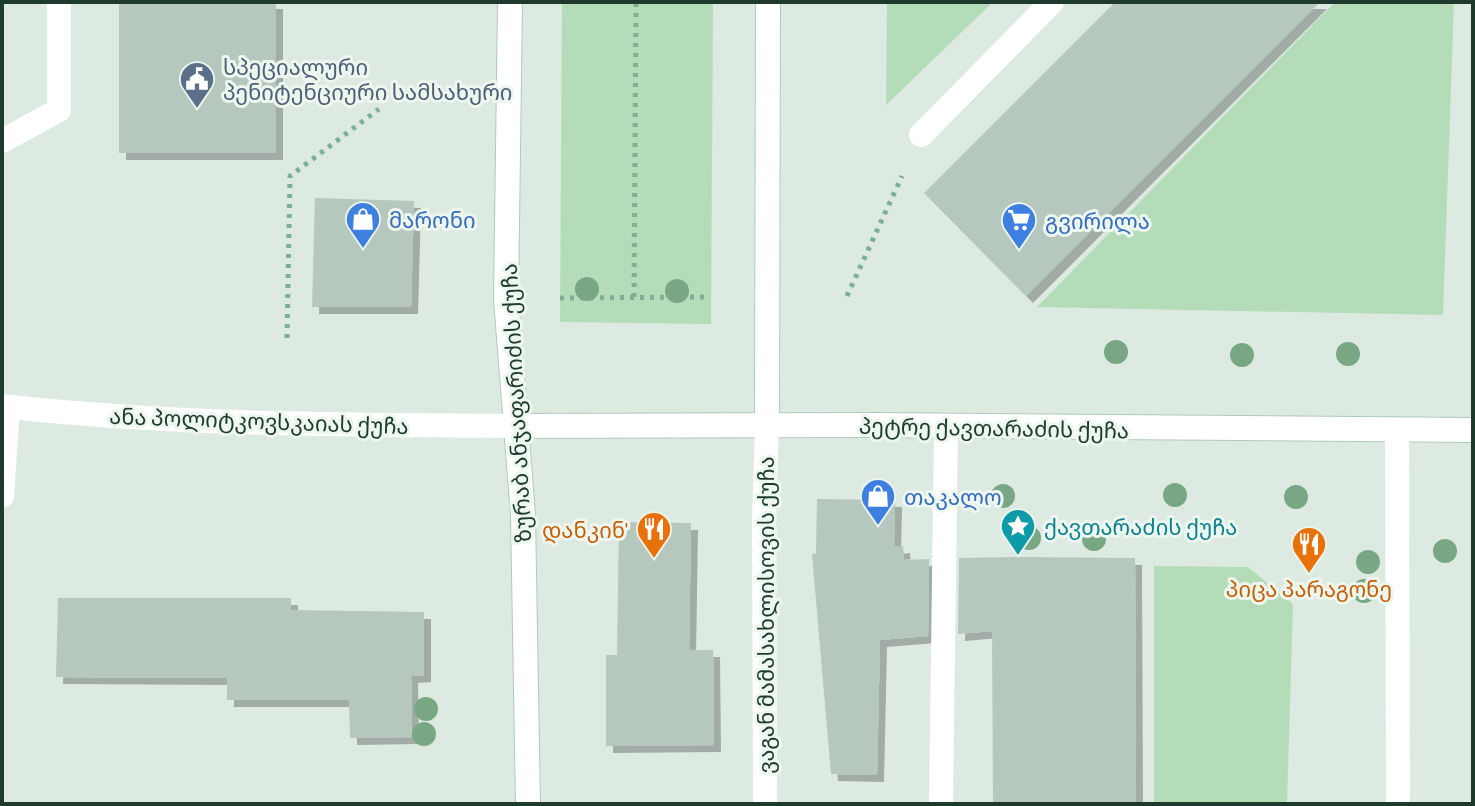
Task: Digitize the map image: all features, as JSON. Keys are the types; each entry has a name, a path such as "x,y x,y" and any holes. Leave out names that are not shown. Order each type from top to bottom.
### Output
{"main road":[{"path":"2,141 59,110 59,2"},
{"name":"ზურაბ ანჯაფარიძის ქუჩა","path":"510,2 506,299 523,515 528,804"},
{"path":"767,425 768,2"},
{"path":"921,135 1052,2"},
{"path":"2,496 5,407"},
{"name":"ანა პოლიტკოვსკაიას ქუჩა","path":"5,407 150,418 516,426"},
{"name":"ვაგან მამასახლისოვის ქუჩა","path":"765,804 764,519 767,425"},
{"name":"პეტრე ქავთარაძის ქუჩა","path":"516,426 1473,430"},
{"path":"941,804 946,426"},
{"path":"1397,430 1398,804"}],"path":[{"path":"634,297 636,2"},
{"path":"287,338 290,176 379,109"},
{"path":"847,296 921,135"},
{"path":"560,298 710,297"}],"green space":[{"path":"562,2 713,2 711,324 560,322"},
{"path":"887,2 993,2 886,105"},
{"path":"1335,2 1454,2 1443,315 1037,307"},
{"path":"1154,566 1248,567 1293,604 1287,804 1154,804"}],"building":[{"name":"სპეციალური პენიტენციური სამსახური","path":"119,2 276,2 276,153 119,153"},
{"path":"1115,2 1320,2 1026,296 924,193"},
{"path":"315,198 414,201 411,307 312,307"},
{"path":"817,499 895,500 894,547 903,546 904,560 929,559 928,636 880,640 877,775 831,774 812,554 816,554"},
{"path":"619,522 691,523 689,650 713,650 714,745 606,746 606,655 617,655"},
{"path":"959,558 1135,558 1136,804 993,804 992,631 958,634"},
{"path":"58,598 291,598 291,610 424,612 424,675 411,676 412,737 350,738 349,700 227,700 227,678 56,677"}],"place":[{"name":"სპეციალური პენიტენციური სამსახური","path":"197,110"},
{"name":"მარონი","path":"363,250"},
{"name":"გვირილა","path":"1019,251"},
{"name":"თაკალო","path":"878,527"},
{"name":"ქავთარაძის ქუჩა","path":"1018,557"},
{"name":"დანკინ'","path":"654,560"},
{"name":"პიცა პარაგონე","path":"1309,575"}]}
